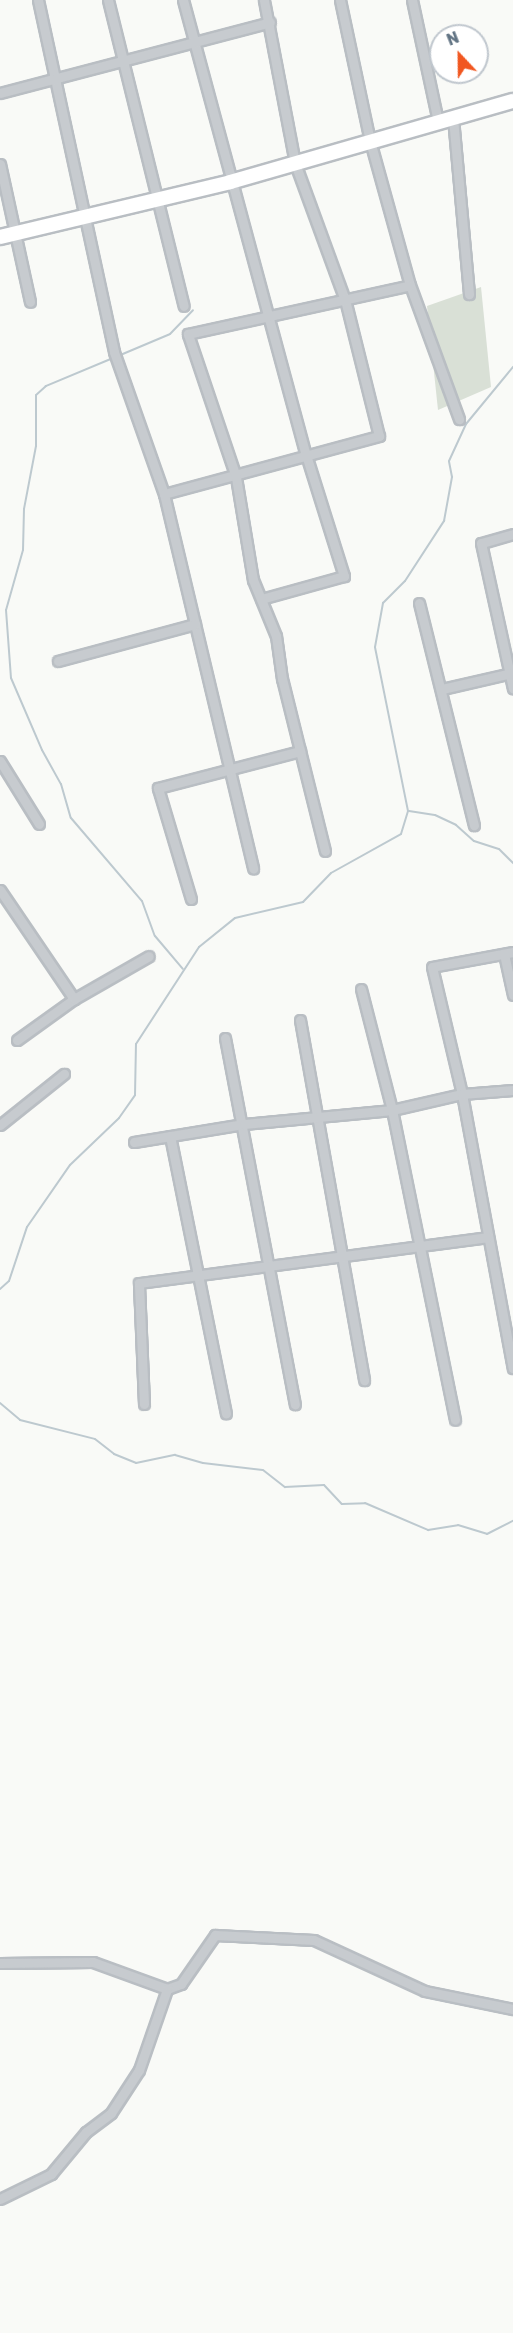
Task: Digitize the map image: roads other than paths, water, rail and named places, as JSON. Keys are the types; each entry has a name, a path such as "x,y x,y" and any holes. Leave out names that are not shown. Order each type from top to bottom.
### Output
{"street":[{"path":"38,0 82,217 115,357 164,494 226,767 253,869"},
{"path":"108,0 120,62 154,200 184,306"},
{"path":"183,0 267,317 307,458 344,576 261,599"},
{"path":"164,494 307,458 379,436 345,300 294,163 270,22 264,0"},
{"path":"340,0 370,141 410,285 459,419"},
{"path":"412,0 438,121"},
{"path":"0,93 194,44 270,22"},
{"path":"0,237 230,182 513,101"},
{"path":"453,117 469,294"},
{"path":"0,164 30,302"},
{"path":"325,851 282,679 276,636 253,580 236,477 188,334 410,285"},
{"path":"513,534 482,543 513,689"},
{"path":"419,603 474,825"},
{"path":"58,662 195,624"},
{"path":"442,689 511,673"},
{"path":"191,899 158,788 226,767 300,751"},
{"path":"0,761 39,824"},
{"path":"0,890 74,999"},
{"path":"513,995 509,953 432,967 462,1094 513,1368"},
{"path":"17,1040 74,999 149,956"},
{"path":"361,989 392,1110 455,1420"},
{"path":"300,1020 344,1256 364,1380"},
{"path":"225,1038 272,1265 295,1404"},
{"path":"0,1125 64,1074"},
{"path":"134,1142 244,1124 317,1119 392,1110 462,1094 513,1090"},
{"path":"170,1136 226,1413"},
{"path":"144,1404 139,1283 488,1237"},
{"path":"0,1963 93,1962 167,1989 181,1984 215,1935 224,1933 314,1940 425,1991 513,2009"},
{"path":"0,2199 51,2174 86,2132 111,2113 139,2070 167,1989"}],"waterway":[{"path":"118,356 170,334 193,310"},
{"path":"113,358 46,386 36,395 36,446 24,509 23,550 6,610 11,678 42,750 61,784 71,818 142,901 155,936 183,969"},
{"path":"0,1289 9,1281 27,1227 70,1165 119,1118 135,1095 136,1044 199,947 235,918 303,902 331,873 401,834 408,811 375,647 383,603 405,581 444,521 452,477 449,461 466,424 513,367"},
{"path":"409,811 435,815 456,825 474,841 499,849 513,863"},
{"path":"0,1403 20,1420 95,1439 114,1454 136,1463 175,1455 203,1463 263,1470 285,1487 324,1485 342,1504 365,1503 428,1530 458,1525 487,1534 513,1521"}]}
